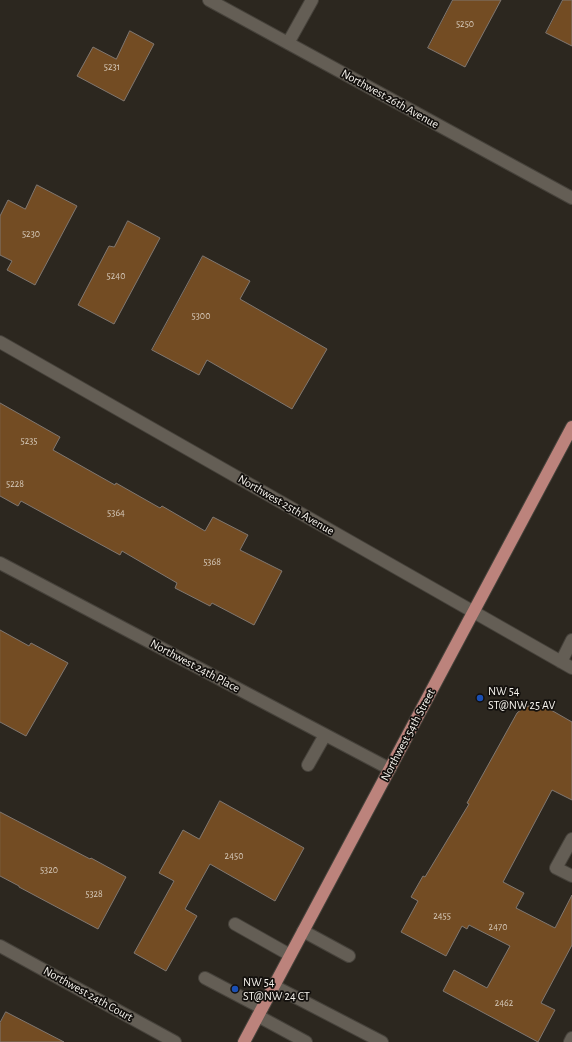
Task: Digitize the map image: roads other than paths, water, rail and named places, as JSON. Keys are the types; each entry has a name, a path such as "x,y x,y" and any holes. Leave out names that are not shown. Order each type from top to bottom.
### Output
{"main road":[{"name":"Northwest 54th Street","path":"244,1042 572,427"}],"street":[{"name":"Northwest 26th Avenue","path":"209,0 572,198"},
{"path":"288,43 312,0"},
{"name":"Northwest 25th Avenue","path":"0,342 572,668"},
{"name":"Northwest 24th Place","path":"0,563 390,769"},
{"path":"561,662 572,640"},
{"path":"308,765 325,735"},
{"path":"572,839 556,868 572,876"},
{"path":"235,924 290,955"},
{"path":"303,932 349,956"},
{"name":"Northwest 24th Court","path":"0,946 175,1042"},
{"path":"205,978 306,1042"},
{"path":"274,986 382,1042"},
{"path":"570,1042 572,1038"}],"place":[{"name":"NW 54 ST@NW 25 AV","path":"480,698"},
{"name":"NW 54 ST@NW 24 CT","path":"235,989"}]}
